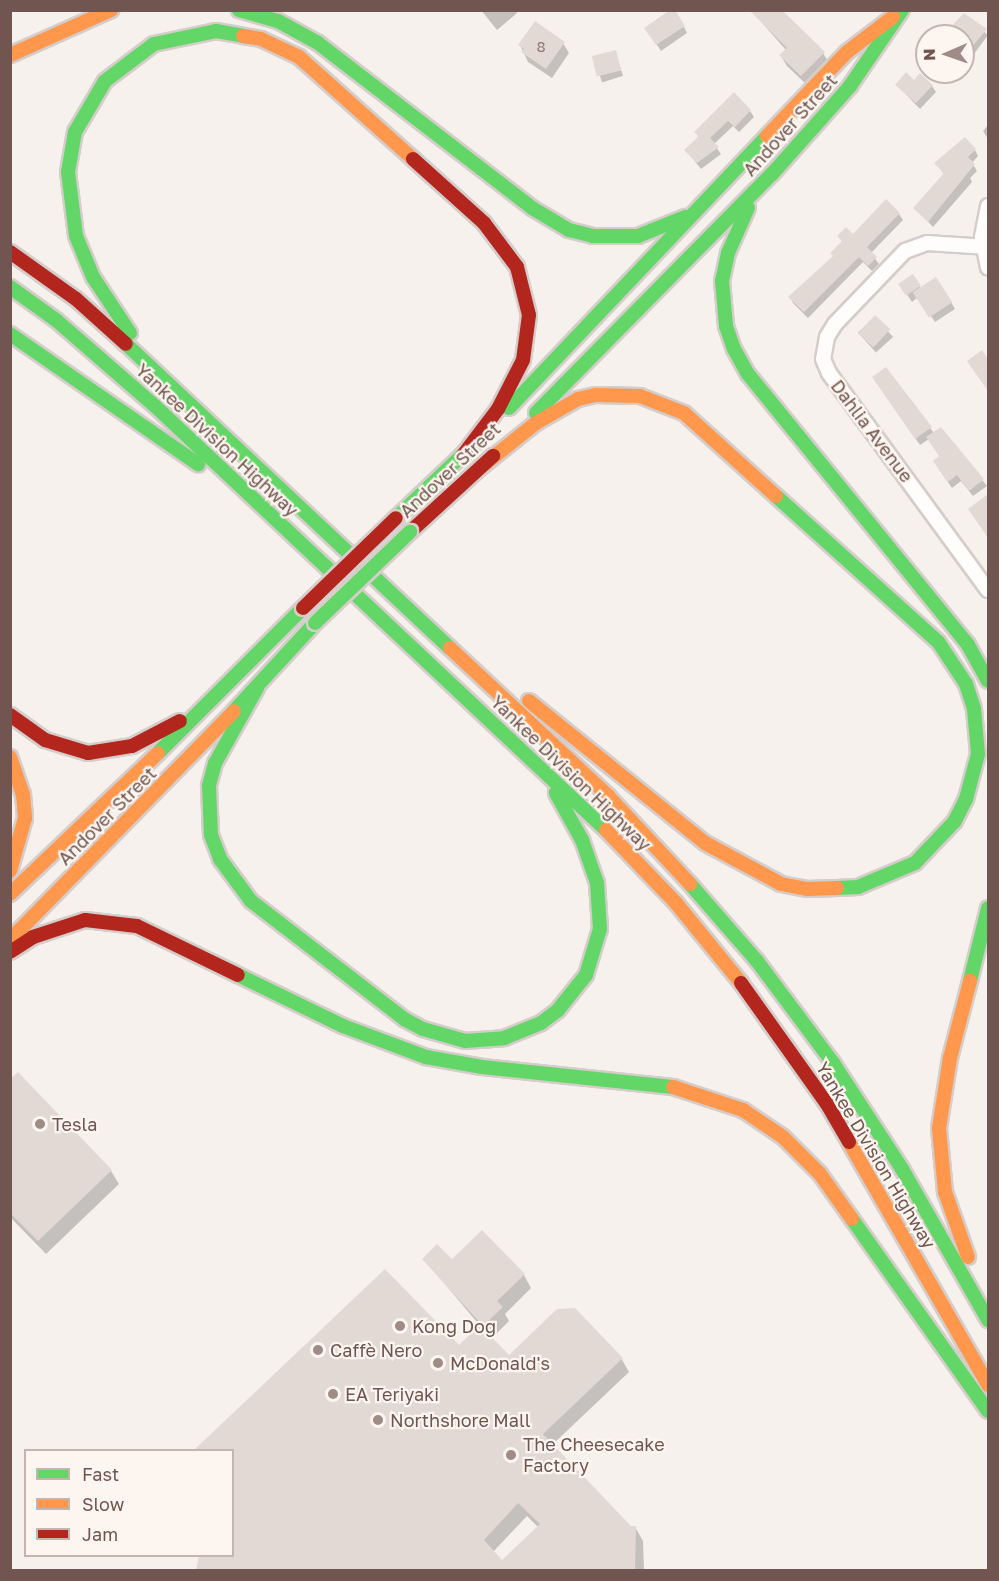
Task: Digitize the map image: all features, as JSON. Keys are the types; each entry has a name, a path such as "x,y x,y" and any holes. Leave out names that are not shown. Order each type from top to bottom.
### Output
{"highway":[{"path":"10,55 111,10"},
{"path":"239,10 278,21 318,43 532,208 569,230 593,236 638,236 661,230 707,201"},
{"name":"Andover Street","path":"10,894 222,693 303,608 463,455 847,52 898,12"},
{"name":"Andover Street","path":"10,940 258,688 315,623 481,467 772,174 850,86 898,12"},
{"path":"189,402 123,324 93,277 71,215 68,172 83,116 105,81 117,69 154,44 174,37 216,31 261,39 299,57 484,223 518,267 529,315 523,360 498,409 463,455"},
{"path":"772,174 737,230 722,281 726,326 734,349 748,374 968,645 988,681"},
{"name":"Yankee Division Highway","path":"10,252 76,299 189,402 609,797 757,962 868,1116 988,1320"},
{"name":"Yankee Division Highway","path":"10,287 105,360 632,856 757,1002 861,1159 988,1385"},
{"path":"10,334 266,511"},
{"path":"437,634 605,760 705,843 734,862 781,884 807,889 858,887 915,863 937,844 955,820 973,777 978,754 974,709 966,684 939,643 684,413 640,396 596,395 578,399 536,423 481,467"},
{"path":"258,688 228,737 209,786 211,836 220,859 251,901 404,1019 443,1036 465,1041 504,1038 541,1023 558,1010 586,975 600,929 597,883 572,819 537,769 490,720"},
{"path":"10,715 45,740 66,748 110,752 161,732 222,693"},
{"path":"10,757 23,794 25,818 10,871"},
{"path":"988,908 944,1086 940,1151 952,1216 988,1301"},
{"path":"10,951 41,933 85,920 137,926 343,1026 426,1057 482,1067 655,1083 701,1093 743,1110 783,1137 820,1174 988,1411"},
{"path":"969,981 988,948"}],"street":[{"path":"988,206 982,224 988,267"},
{"name":"Dahlia Avenue","path":"986,247 927,243 905,251 835,324 827,337 823,359 829,373 988,590"}],"building":[{"path":"670,10 675,10 685,26 656,45 644,28"},
{"path":"749,10 782,10 825,52 801,76 779,55 787,48"},
{"path":"964,13 987,29 975,43 975,24 954,24"},
{"path":"535,21 565,42 546,69 521,52 524,49 518,45"},
{"path":"616,50 621,70 597,76 592,56"},
{"path":"906,72 915,79 915,84 933,85 916,103 895,85"},
{"path":"734,92 751,110 735,127 728,121 710,138 719,147 697,163 684,150 699,136 694,132"},
{"path":"965,137 976,149 968,157 975,164 928,222 913,208 944,173 934,163"},
{"path":"886,199 900,213 867,247 877,257 868,266 859,257 804,312 788,297 833,256 830,253 842,241 837,236 846,227 853,234"},
{"path":"913,274 921,286 906,296 898,284"},
{"path":"936,277 952,302 929,317 913,292"},
{"path":"875,315 890,329 873,348 858,333"},
{"path":"982,350 988,359 988,391 967,361"},
{"path":"886,367 932,427 915,439 872,377"},
{"path":"941,427 984,479 969,491 957,475 948,482 933,461 939,456 926,437"},
{"path":"988,494 988,538 968,509"},
{"name":"Tesla","path":"18,1072 112,1170 38,1241 10,1213 10,1079"},
{"path":"482,1230 525,1274 497,1301 503,1307 483,1326 422,1259 437,1244 452,1259"},
{"name":"Northshore Mall","path":"385,1269 459,1345 480,1325 509,1355 557,1309 575,1308 623,1358 543,1434 631,1526 636,1526 635,1570 196,1570 199,1557 234,1557 234,1449 195,1449","holes":["518,1503 540,1524 502,1560 484,1540"]}],"traffic: fast":[{"path":"239,10 278,21 318,43 532,208 569,230 593,236 638,236 685,217"},
{"path":"536,413 772,174 850,86 902,10"},
{"path":"130,333 93,277 76,236 68,172 75,132 105,81 154,44 216,31 243,36"},
{"path":"509,408 767,136"},
{"path":"748,208 728,253 722,281 726,326 734,349 748,374 968,645 988,681"},
{"path":"10,287 56,320 155,406 606,830"},
{"path":"10,334 198,464"},
{"path":"126,344 450,648"},
{"path":"396,518 475,443"},
{"path":"776,496 939,643 966,684 974,709 978,754 966,799 955,821 915,863 858,887 837,888"},
{"path":"315,623 410,532"},
{"path":"158,753 303,608"},
{"path":"234,711 315,623"},
{"path":"257,688 215,763 209,786 211,835 220,859 251,901 404,1019 423,1029 465,1041 504,1038 541,1023 558,1010 586,975 600,929 597,883 582,840 556,793"},
{"path":"690,884 757,961 833,1063 902,1169 988,1320"},
{"path":"970,981 988,908"},
{"path":"238,975 343,1026 426,1057 482,1067 673,1087"},
{"path":"852,1219 988,1411"}],"traffic: slow":[{"path":"10,55 111,10"},
{"path":"767,136 847,52 893,17"},
{"path":"243,36 261,39 299,57 413,159"},
{"path":"481,467 536,423 578,399 596,395 640,396 684,413 776,496"},
{"path":"450,648 609,797 690,884"},
{"path":"529,701 705,843 781,884 807,889 837,888"},
{"path":"10,940 234,711"},
{"path":"10,894 158,753"},
{"path":"10,757 23,794 25,818 10,871"},
{"path":"606,830 676,903 741,983"},
{"path":"968,1257 945,1192 939,1128 950,1058 970,981"},
{"path":"673,1087 743,1110 783,1137 820,1174 852,1219"},
{"path":"849,1142 988,1385"}],"traffic: jam":[{"path":"413,159 484,223 517,267 529,315 523,360 498,409 463,455"},
{"path":"10,252 76,299 126,344"},
{"path":"410,532 493,456"},
{"path":"303,608 396,518"},
{"path":"10,715 45,740 88,753 132,746 180,721"},
{"path":"10,952 33,937 85,920 137,926 238,975"},
{"path":"741,983 827,1104 849,1142"}],"place":[{"name":"Tesla","path":"40,1124"},
{"name":"Kong Dog","path":"400,1326"},
{"name":"Caffè Nero","path":"318,1350"},
{"name":"McDonald's","path":"438,1363"},
{"name":"EA Teriyaki","path":"333,1394"},
{"name":"Northshore Mall","path":"378,1420"},
{"name":"The Cheesecake Factory","path":"511,1455"}]}
